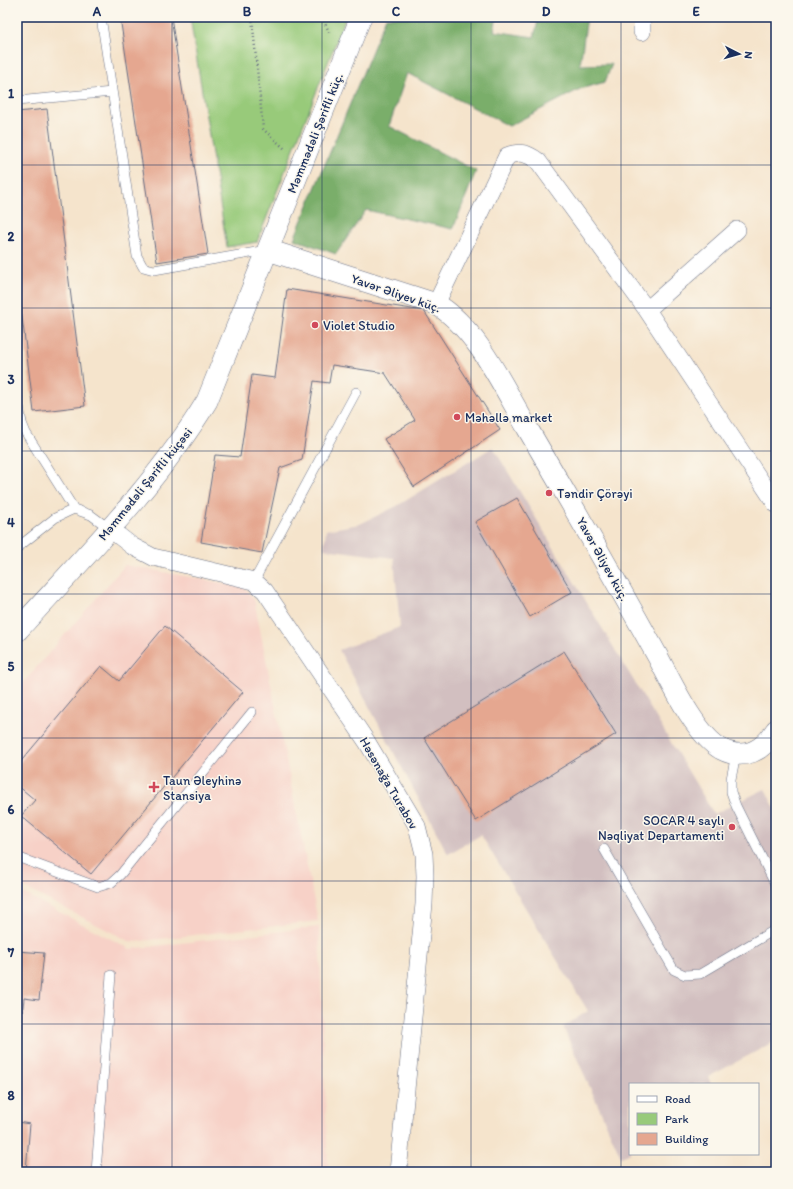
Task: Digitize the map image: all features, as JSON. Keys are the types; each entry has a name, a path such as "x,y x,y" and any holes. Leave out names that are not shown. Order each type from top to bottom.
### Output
{"street":[{"name":"Məmmədəli Şərifli küç.","path":"268,250 361,17"},
{"path":"436,304 507,156 517,152 529,154 538,161 646,310 776,504"},
{"path":"646,310 737,230"},
{"name":"Yavər Əliyev küç.","path":"268,250 436,304 450,312 477,343 591,537 684,704 707,738 720,749 736,754 752,754 762,748 776,730"},
{"name":"Məmmədəli Şərifli küçəsi","path":"17,631 110,529 180,443 207,400 268,250"},
{"name":"Həsənağa Turabov","path":"110,529 132,546 153,557 254,581 266,591 367,742 417,826 422,847 425,876 424,904 398,1172"}],"lane":[{"path":"102,17 137,256 143,267 154,270 268,250"},
{"path":"17,101 112,92"},
{"path":"254,581 356,392"},
{"path":"17,395 22,423 26,433 74,509 91,515 110,529"},
{"path":"17,548 54,518 74,509"},
{"path":"17,857 98,887 111,883 120,874 252,712"},
{"path":"736,754 730,779 731,792 736,806 776,886"},
{"path":"604,849 674,970 680,973 685,975 700,974 776,929"},
{"path":"96,1172 111,975"}],"path":[{"path":"252,17 263,129 286,150"},
{"path":"322,17 332,38"}],"shaded area":[{"path":"493,447 714,814 765,789 776,810 776,1041 708,1077 711,1083 629,1083 629,1153 621,1157 563,1027 588,1011 481,835 448,854 339,650 400,627 394,558 324,549 326,530 360,524 397,506"},
{"name":"Taun Əleyhinə Stansiya","path":"125,565 243,587 254,599 318,921 131,942 17,884 17,690"},
{"path":"17,890 130,949 319,927 328,1172 17,1172"}],"green space":[{"path":"190,17 346,17 257,242 227,247"},
{"path":"386,17 497,17 494,31 534,37 539,17 587,17 580,65 612,64 605,82 580,89 509,126 407,73 389,126 476,171 453,229 366,210 336,254 294,239"}],"building":[{"path":"120,17 171,17 208,254 157,262"},
{"path":"47,109 85,406 34,412 17,277 17,112"},
{"path":"287,289 424,311 500,430 414,487 384,439 415,420 385,373 332,365 329,383 314,381 302,460 280,468 262,553 201,542 215,455 240,457 252,375 275,378"},
{"path":"517,498 572,592 530,617 475,522"},
{"name":"Taun Əleyhinə Stansiya","path":"165,626 243,692 91,874 21,816 35,800 17,785 17,766 101,666 119,681"},
{"path":"564,651 616,734 476,821 424,738"},
{"path":"17,951 44,953 39,1000 24,998 18,1053"},
{"path":"17,1122 30,1124 26,1170 17,1169"}],"place":[{"name":"Violet Studio","path":"315,325"},
{"name":"Məhəllə market","path":"457,417"},
{"name":"Təndir Çörəyi","path":"549,493"},
{"name":"Taun Əleyhinə Stansiya","path":"154,787"},
{"name":"SOCAR 4 saylı Nəqliyat Departamenti","path":"732,827"}]}
